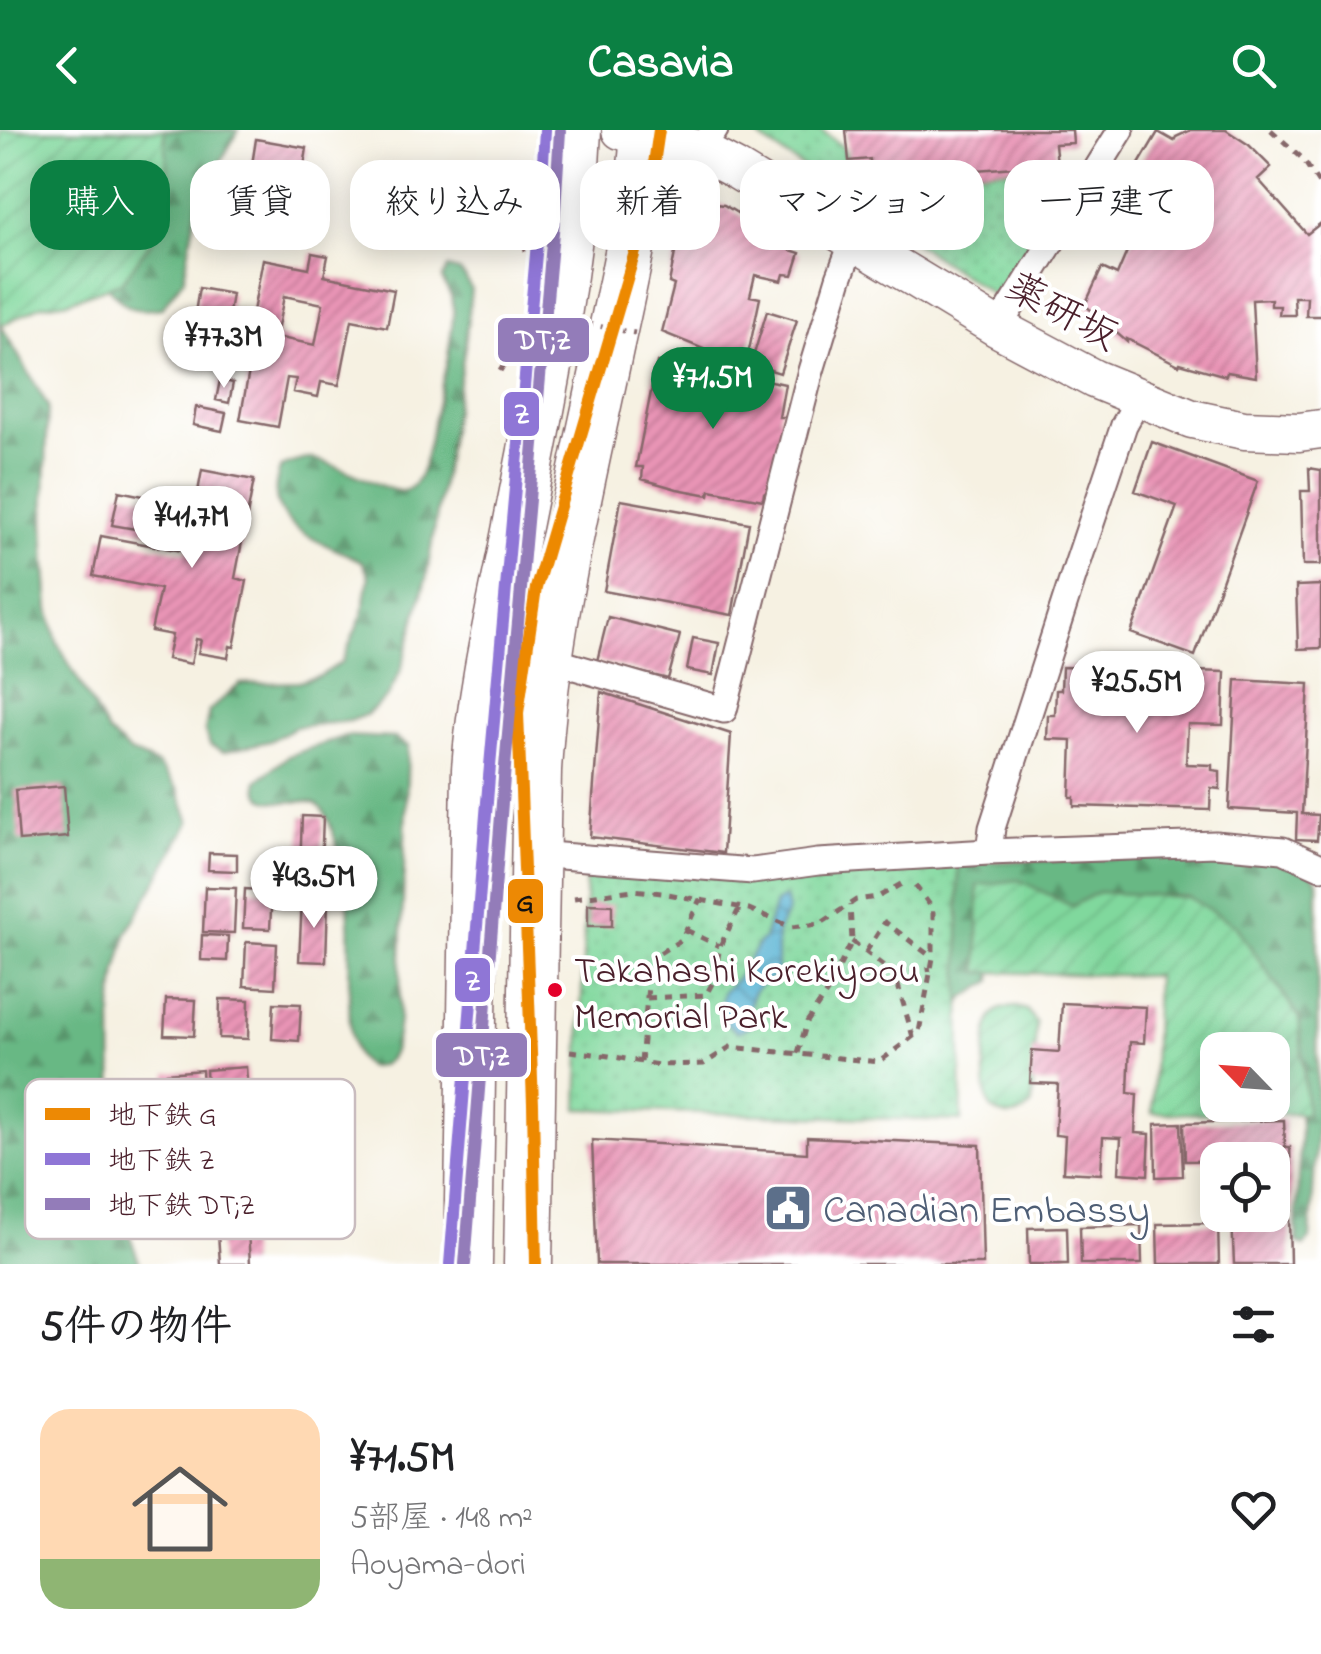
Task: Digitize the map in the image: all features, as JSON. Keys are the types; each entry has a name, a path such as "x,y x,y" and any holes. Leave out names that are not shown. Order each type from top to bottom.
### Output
{"highway":[{"path":"468,1264 479,726 563,278 577,130"},
{"path":"528,1264 540,718 547,659 630,252 668,137"}],"street":[{"path":"998,328 1120,130"},
{"name":"薬研坂","path":"668,137 740,172"},
{"path":"547,659 724,710 810,374 850,250"},
{"name":"薬研坂","path":"868,250 998,328 1094,379 1192,419 1244,430 1321,430"},
{"path":"990,852 992,828 1076,568 1124,425 1140,398"},
{"path":"536,854 753,870 818,862 990,852 1215,844 1283,850 1321,866"}],"path":[{"path":"1271,130 1303,159 1321,186"},
{"path":"526,250 528,257"},
{"path":"522,312 635,333"},
{"path":"500,371 512,353"},
{"path":"570,1052 658,1065 704,1064 730,1047 879,1062 919,1032 934,958 933,909 910,880 878,897 856,900 820,924 791,927 740,907 633,890 574,898"},
{"path":"641,1062 646,998 658,954 680,940 700,899"},
{"path":"798,1054 806,1022 827,992 852,940 850,904"},
{"path":"646,998 706,995 714,980 720,946 740,907"},
{"path":"866,952 886,922 934,958"},
{"path":"686,930 720,946"},
{"path":"852,940 895,975 913,1037"},
{"path":"895,975 931,969"}],"green space":[{"path":"0,130 164,130 167,160 30,160 30,250 145,250 122,282 69,301 42,305 0,326"},
{"path":"117,130 239,130 221,160 190,160 190,245 184,278 162,308 130,307 107,286 109,250 170,250 170,160 115,160"},
{"path":"755,130 821,130 842,146 849,160 792,160 761,139"},
{"path":"1004,169 1004,250 1031,250 1004,292 993,295 926,250 984,250 984,171"},
{"path":"448,268 459,271 471,289 465,346 426,579 401,670 388,696 368,714 350,721 295,727 270,741 223,752 210,745 205,731 209,711 240,684 299,682 320,676 342,662 363,613 369,577 363,562 312,538 285,517 276,487 281,467 312,459 396,491 407,490 416,482 423,468 448,357 454,311 442,279"},
{"path":"0,324 48,406 44,523 49,609 57,642 108,733 128,751 158,765 178,790 190,822 127,933 112,1009 112,1079 25,1079 25,1239 131,1239 140,1264 0,1264"},
{"path":"345,736 395,738 408,746 397,1036 389,1059 367,1067 357,1056 352,1041 348,900 331,826 323,810 311,802 263,799 257,781 288,756"},
{"path":"1212,855 1274,859 1307,868 1318,881 1317,1131 1310,1239 1304,1246 1297,1243 1296,1226 1301,1126 1295,1052 1290,1032 1283,1032 1232,951 993,953 992,981 963,999 956,1014 632,931 978,862"},
{"path":"958,861 962,1121 578,1109 586,872 680,873"},
{"path":"1019,880 1072,906 1098,892 1188,897 1235,925 1299,1017 1307,1114 1290,1114 1290,1032 1200,1032 1200,1113 1152,1113 1156,976 978,972 978,885"},
{"path":"1016,1007 1027,1010 1036,1023 1032,1104 1021,1114 1007,1116 993,1110 988,1101 986,1046 994,1014"}],"water":[{"path":"785,898 788,910 777,933 777,975 752,994 749,1026 737,1032 726,1023 720,1007 723,992 764,939 775,903"}],"building":[{"path":"846,130 1072,130 1073,143 1055,144 1057,160 1004,160 1004,168 984,169 984,160 849,160"},
{"path":"1191,130 1226,130 1249,145 1271,167 1258,179 1307,234 1321,223 1321,316 1306,316 1307,297 1294,297 1295,315 1279,315 1280,306 1271,306 1271,299 1252,300 1256,377 1227,372 1226,376 1179,365 1127,342 1085,305 1102,268 1117,275 1128,250 1214,250 1214,160 1141,160 1158,132 1174,141"},
{"path":"256,139 307,148 305,160 253,160"},
{"path":"720,205 740,215 740,250 800,253 793,275 784,274 782,281 755,275 750,296 760,298 748,355 737,354 730,360 662,332 674,285 669,283 676,250 720,250"},
{"path":"312,253 328,256 324,276 394,290 387,327 352,320 339,385 321,382 318,397 293,392 296,379 287,378 278,427 240,420 249,371 242,369 263,259 309,268","holes":["284,296 323,304 315,345 276,337"]},
{"path":"199,288 232,294 228,319 195,313"},
{"path":"767,311 797,320 780,373 751,364"},
{"path":"657,362 785,384 779,417 788,417 773,494 764,493 763,500 710,490 709,495 642,479 643,467 636,467"},
{"path":"220,380 233,383 229,403 216,400"},
{"path":"196,407 226,413 222,431 193,425"},
{"path":"1152,442 1258,481 1195,656 1131,633 1177,506 1135,491"},
{"path":"1309,468 1321,470 1321,565 1303,565 1301,491 1310,491"},
{"path":"202,470 254,480 235,578 247,581 234,647 230,646 228,658 198,653 201,640 196,639 191,664 167,659 172,635 151,631 160,589 93,576 101,536 187,552"},
{"path":"119,491 153,498 147,531 112,525"},
{"path":"621,500 749,523 732,615 604,591"},
{"path":"1321,585 1321,648 1298,649 1296,586"},
{"path":"608,617 680,635 668,679 597,661"},
{"path":"693,638 719,643 713,675 687,670"},
{"path":"1062,667 1225,672 1223,725 1188,724 1186,764 1212,765 1212,770 1220,771 1220,789 1211,788 1210,810 1074,806 1074,797 1070,797 1072,740 1047,739 1048,715 1055,715"},
{"path":"1236,680 1309,684 1302,814 1319,815 1317,840 1296,839 1297,813 1229,809"},
{"path":"601,692 731,734 723,853 590,837"},
{"path":"64,786 68,837 19,841 15,790"},
{"path":"302,816 323,817 321,869 300,868"},
{"path":"209,853 237,854 237,871 208,870"},
{"path":"205,887 236,888 234,933 203,932"},
{"path":"245,889 272,891 270,929 243,928"},
{"path":"302,899 328,900 326,962 299,961"},
{"path":"588,904 612,905 612,926 588,926"},
{"path":"202,935 228,936 227,961 201,960"},
{"path":"246,942 277,944 275,988 244,986"},
{"path":"166,999 196,1000 194,1036 164,1035"},
{"path":"220,999 249,1000 248,1039 219,1038"},
{"path":"274,1003 301,1004 299,1041 272,1039"},
{"path":"1062,1003 1146,1007 1144,1043 1130,1042 1128,1093 1137,1094 1135,1133 1150,1134 1148,1175 1119,1173 1121,1138 1103,1137 1101,1174 1063,1172 1065,1136 1055,1135 1058,1084 1030,1083 1032,1050 1059,1052"},
{"path":"246,1067 247,1079 207,1079 206,1070"},
{"path":"202,1070 203,1079 167,1079 167,1073"},
{"path":"1284,1122 1285,1142 1200,1142 1200,1161 1185,1161 1184,1123"},
{"path":"1181,1123 1183,1176 1156,1177 1155,1124"},
{"name":"Canadian Embassy","path":"807,1137 980,1145 983,1264 597,1264 592,1140 807,1153"},
{"path":"1290,1147 1292,1210 1290,1210"},
{"path":"1200,1223 1200,1232 1218,1232 1219,1264 1158,1264 1157,1224"},
{"path":"1141,1225 1142,1264 1081,1264 1080,1227"},
{"path":"1067,1227 1068,1264 1029,1264 1028,1228"},
{"path":"1233,1232 1289,1232 1290,1264 1234,1264"},
{"path":"218,1239 249,1239 250,1264 220,1264"}],"metro line":[{"name":"Z","path":"450,1264 545,130"},
{"name":"G","path":"536,1264 518,713 536,588 647,211 659,130"},
{"name":"DT;Z","path":"465,1264 560,131"}],"place":[{"name":"Takahashi Korekiyoou Memorial Park","path":"555,990"},
{"name":"Canadian Embassy","path":"788,1208"}]}
